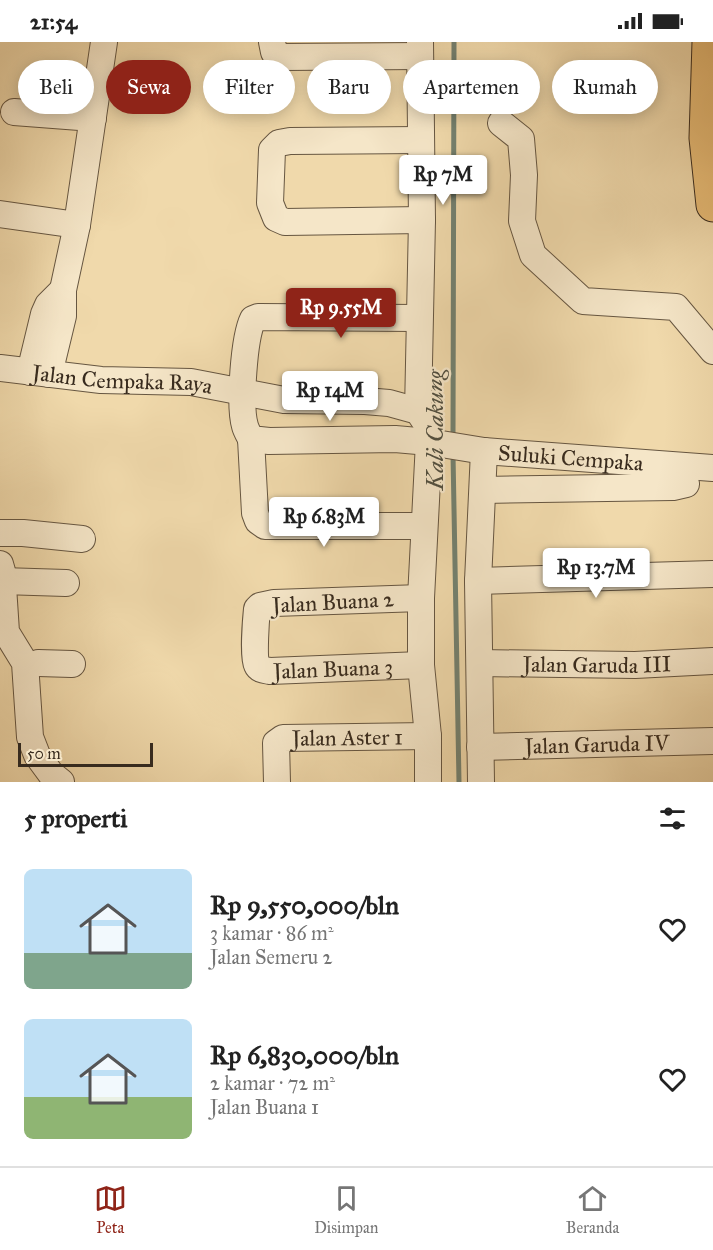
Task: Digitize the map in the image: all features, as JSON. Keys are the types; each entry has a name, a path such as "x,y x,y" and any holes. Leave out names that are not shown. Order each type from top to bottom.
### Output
{"highway":[{"path":"710,42 706,138 713,205"}],"street":[{"path":"40,373 63,316 63,290 77,225 104,42"},
{"path":"272,44 274,52 283,57 420,49 422,220 418,411 426,423 455,447 483,490 478,581 481,782"},
{"path":"14,112 93,118"},
{"path":"501,123 521,139 524,175 522,221 533,255 583,301 676,307 713,351"},
{"path":"421,140 290,141 279,144 272,150 270,203 276,218 285,222 422,220"},
{"path":"0,214 77,225"},
{"path":"40,373 38,344 44,314 48,305 63,290"},
{"path":"419,318 255,318 251,323 243,393 245,426 251,439 255,513 258,521 265,526 424,526"},
{"name":"Jalan Cempaka Raya","path":"0,368 101,380 190,382 223,386 243,393"},
{"path":"243,393 284,399 389,403 418,411"},
{"name":"Suluki Cempaka","path":"251,439 269,441 387,439 455,447 713,468"},
{"path":"428,782 428,736 421,665 424,526 455,447"},
{"path":"483,490 673,487 686,484"},
{"path":"0,533 82,539"},
{"path":"61,782 51,774 37,754 30,737 25,663 6,632 1,573 66,583"},
{"path":"478,581 713,574"},
{"name":"Jalan Buana 2","path":"256,655 256,616 260,606 274,603 421,598"},
{"name":"Jalan Buana 3","path":"256,655 256,664 259,668 270,671 421,665"},
{"name":"Jalan Garuda III","path":"480,663 635,664 713,661"},
{"path":"38,663 72,664"},
{"name":"Jalan Aster 1","path":"277,782 276,743 283,738 428,736"},
{"name":"Jalan Garuda IV","path":"480,747 713,741"}],"waterway":[{"name":"Kali Cakung","path":"453,438 454,42"},
{"name":"Kali Cakung","path":"453,454 459,782"}]}
